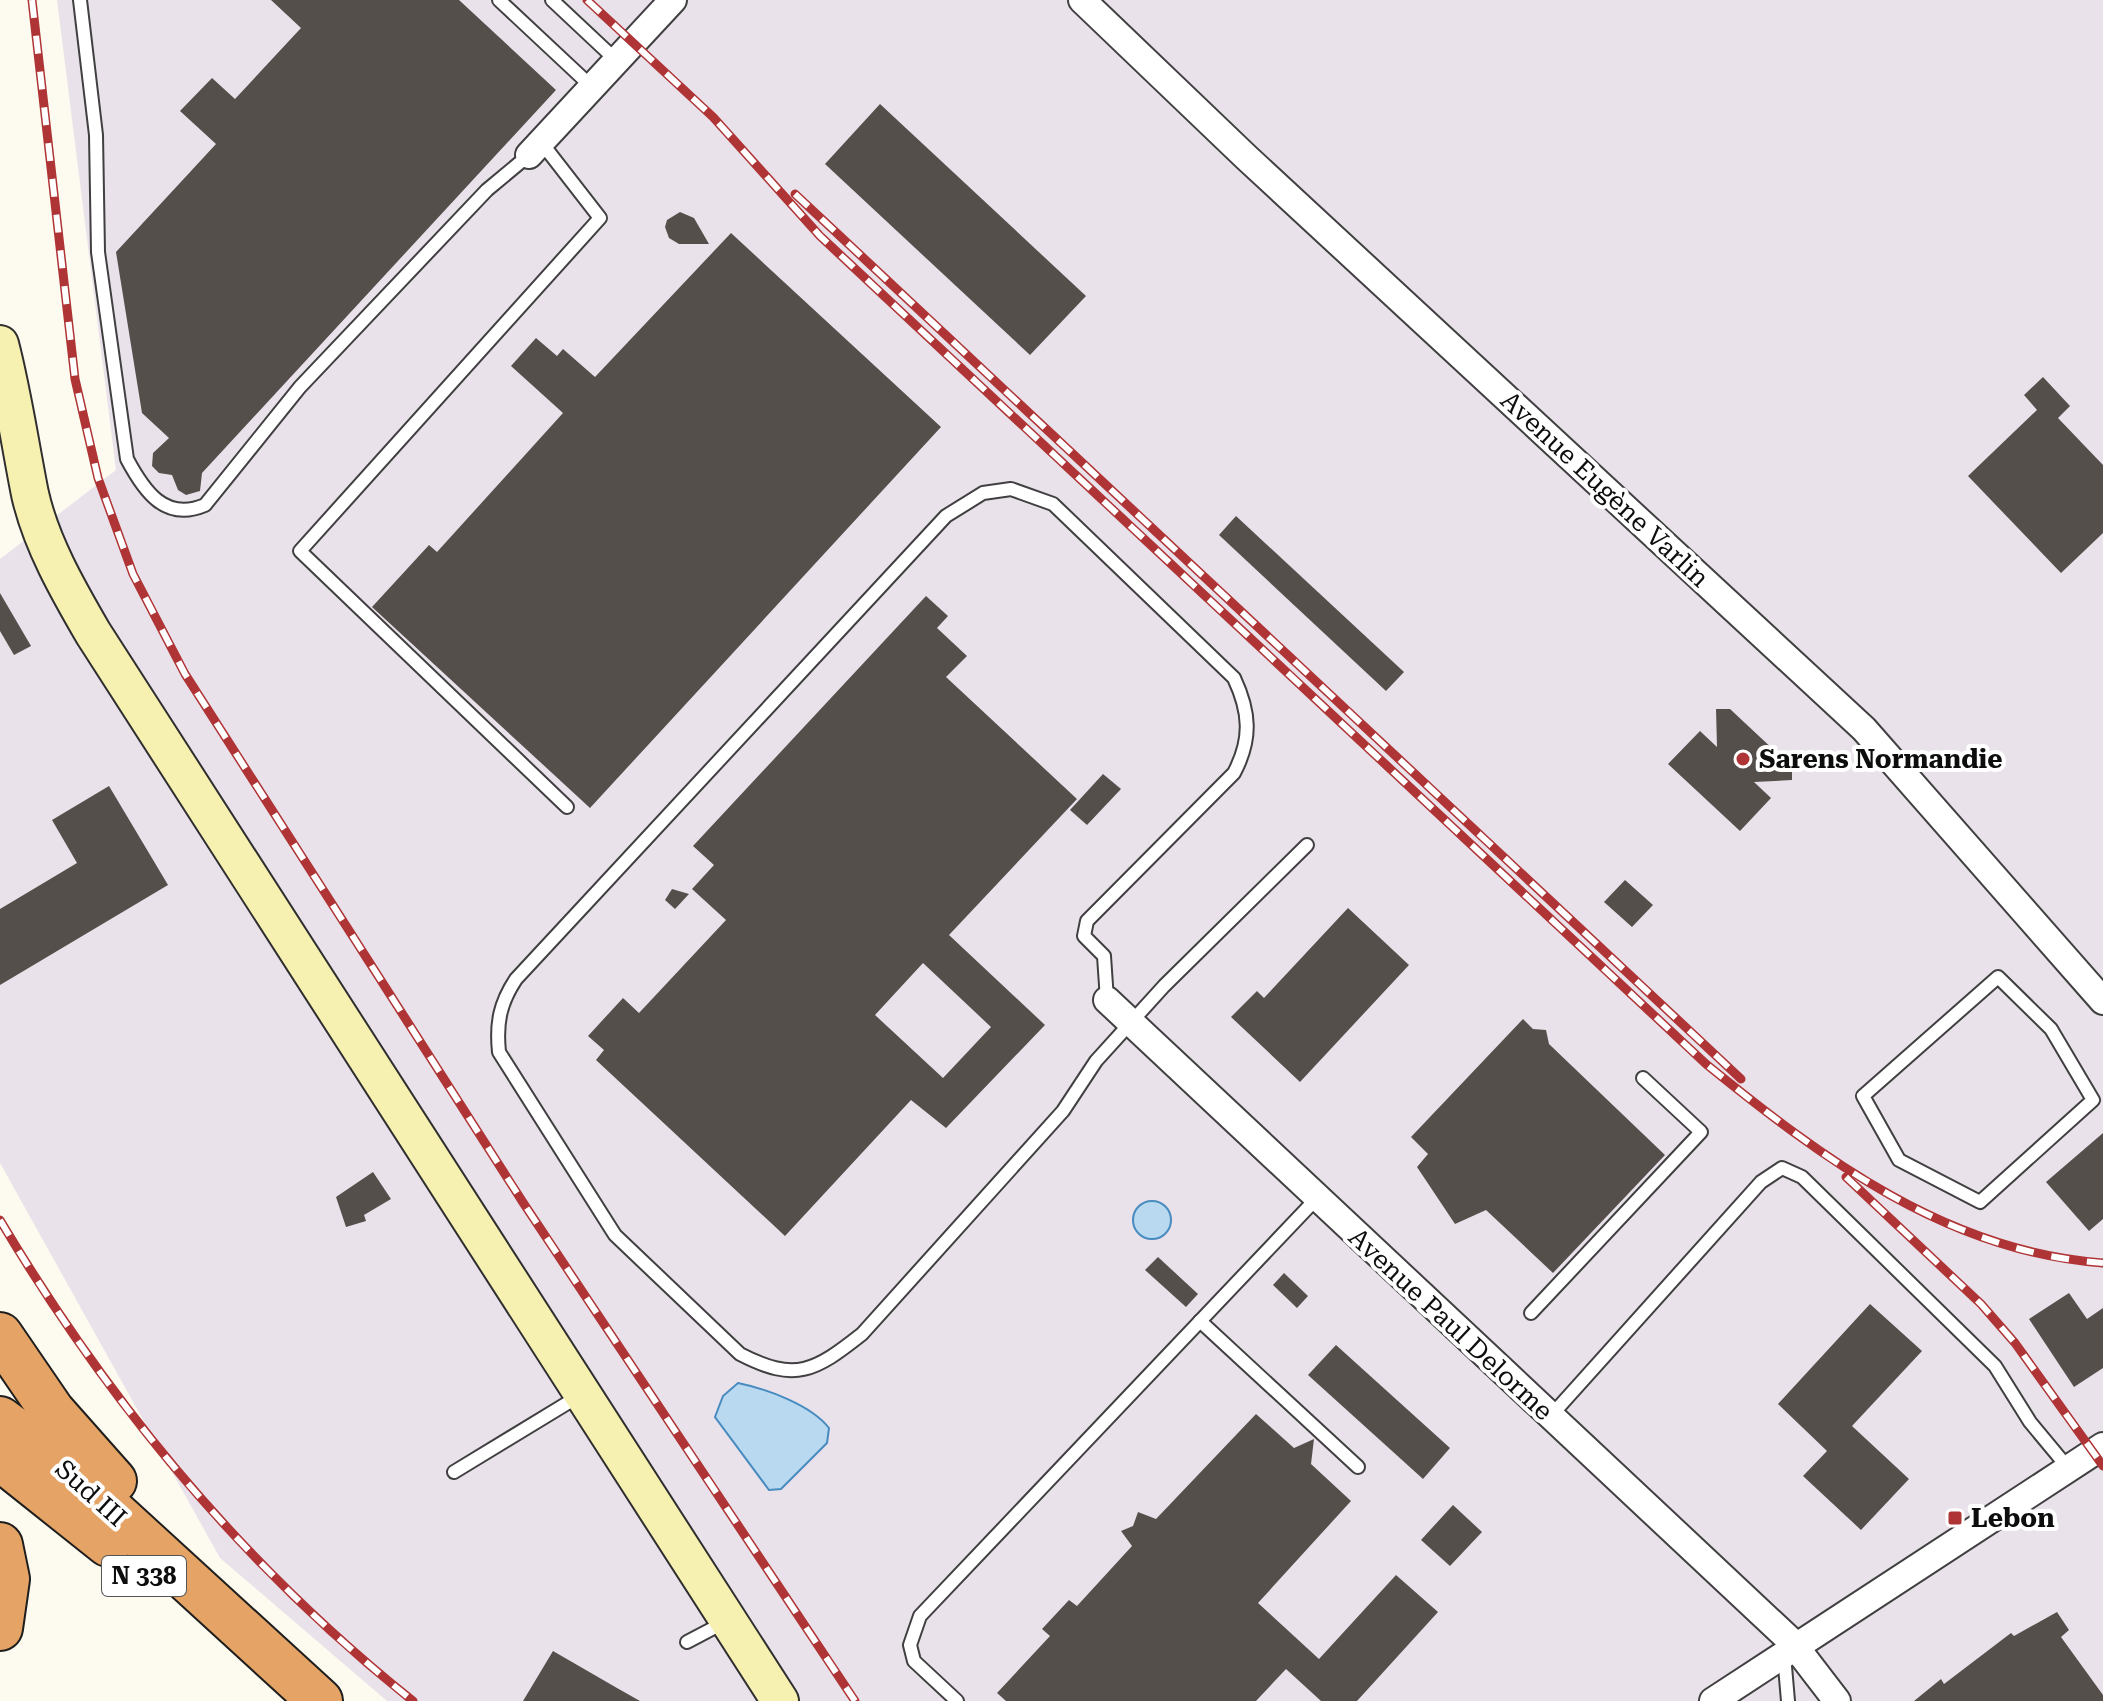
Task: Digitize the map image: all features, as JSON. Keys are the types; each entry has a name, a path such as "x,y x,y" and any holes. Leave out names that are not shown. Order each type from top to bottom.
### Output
{"highway":[{"path":"0,1335 52,1411 163,1535 180,1573"},
{"name":"Sud III","path":"0,1419 62,1465 320,1701"},
{"name":"Sud III","path":"0,1458 111,1547 283,1701"},
{"path":"0,1545 7,1579 0,1628"}],"street":[{"path":"535,148 673,0"},
{"name":"Avenue Eugène Varlin","path":"1082,0 1246,157 1864,729 2103,1001"},
{"path":"0,344 16,406 31,496 45,537 75,603 780,1701"},
{"name":"Avenue Paul Delorme","path":"1107,1000 1549,1418 1790,1651 1837,1701"},
{"path":"1713,1701 2103,1446"}],"lane":[{"path":"80,0 96,135 98,252 127,459 142,486 160,505 192,511 205,505 300,387 487,190 535,148 600,218 300,551 567,807"},
{"path":"499,0 592,87"},
{"path":"552,0 617,61"},
{"path":"1107,1000 1104,956 1084,936 1087,921 1234,773 1246,741 1247,704 1234,678 1053,504 1011,489 983,493 946,516 516,979 506,994 497,1030 499,1052 615,1235 740,1354 764,1366 791,1372 811,1367 862,1334 1063,1111 1080,1080 1131,1022 1307,845"},
{"path":"1998,977 2051,1029 2093,1100 1980,1202 1899,1160 1863,1096 1998,977"},
{"path":"1531,1313 1701,1132 1643,1078"},
{"path":"1549,1418 1641,1311 1761,1182 1782,1168 1802,1177 1995,1366 2030,1422 2069,1469"},
{"path":"957,1701 914,1661 910,1645 920,1616 1317,1198"},
{"path":"1200,1321 1358,1467"},
{"path":"454,1472 581,1394"},
{"path":"687,1642 727,1620"},
{"path":"1788,1701 1790,1651"}],"shaded area":[{"path":"57,0 2103,0 2103,1701 387,1701 220,1558 0,1163 0,559 116,470"}],"water":[{"path":"1152,1201 1166,1206 1171,1220 1166,1234 1152,1239 1138,1234 1133,1220 1138,1206"},
{"path":"738,1383 788,1399 811,1412 829,1428 827,1443 781,1489 769,1490 715,1417 723,1396"}],"building":[{"path":"271,0 459,0 556,90 202,473 200,491 186,495 178,490 172,475 159,473 152,466 153,453 169,438 142,413 116,252 216,144 180,111 212,78 235,99 301,28"},
{"path":"880,104 1086,296 1030,355 825,164"},
{"path":"680,212 694,218 709,244 679,244 669,238 665,227 667,220"},
{"path":"731,233 941,427 590,808 372,607 429,545 437,552 563,413 511,366 536,338 557,356 563,349 595,377"},
{"path":"2043,377 2070,406 2058,418 2103,465 2103,533 2061,573 1968,476 2037,410 2024,395"},
{"path":"1236,516 1404,672 1386,691 1219,535"},
{"path":"0,593 31,646 14,655 0,631"},
{"path":"926,596 948,616 937,628 967,656 946,677 1077,799 949,935 1045,1025 946,1128 911,1100 785,1236 596,1060 604,1050 588,1036 623,998 639,1013 726,920 692,889 714,865 693,846","holes":["923,963 991,1027 943,1078 875,1015"]},
{"path":"1716,709 1730,709 1792,767 1792,780 1754,782 1771,798 1740,831 1668,764 1700,731 1717,747"},
{"path":"1103,774 1121,789 1087,825 1070,810"},
{"path":"109,786 168,885 0,985 0,909 77,863 52,820"},
{"path":"1625,880 1653,905 1632,927 1604,902"},
{"path":"672,889 689,894 675,909 665,900"},
{"path":"1348,908 1409,965 1300,1082 1231,1017 1257,991 1264,998"},
{"path":"1523,1019 1533,1029 1546,1030 1549,1044 1665,1155 1553,1273 1486,1210 1455,1224 1417,1167 1428,1154 1411,1137"},
{"path":"2103,1133 2103,1219 2089,1231 2046,1182"},
{"path":"373,1172 391,1199 364,1215 366,1221 346,1227 336,1197"},
{"path":"1158,1257 1198,1294 1186,1307 1145,1270"},
{"path":"1284,1273 1308,1296 1297,1308 1273,1285"},
{"path":"2069,1293 2087,1319 2103,1308 2103,1368 2074,1387 2029,1319"},
{"path":"1870,1304 1922,1351 1852,1426 1909,1479 1861,1530 1803,1476 1827,1451 1778,1404"},
{"path":"1336,1345 1450,1448 1423,1479 1308,1375"},
{"path":"1256,1414 1294,1448 1314,1439 1311,1464 1351,1501 1258,1603 1319,1659 1396,1575 1438,1612 1357,1701 1321,1701 1286,1669 1256,1701 1006,1701 997,1693 1050,1636 1042,1629 1069,1600 1077,1606 1132,1546 1121,1531 1133,1526 1138,1512 1156,1519"},
{"path":"1453,1505 1482,1532 1450,1566 1421,1540"},
{"path":"2057,1612 2069,1630 2061,1637 2103,1695 2103,1701 1914,1701 1941,1679 1944,1684 2011,1633 2014,1636"},
{"path":"553,1651 617,1688 640,1701 523,1701"}],"railway":[{"path":"32,0 75,379 98,478 133,574 185,674 524,1204 855,1701"},
{"path":"587,0 713,117 820,236 1706,1064 1796,1134 1890,1195 1992,1241 2046,1255 2103,1263"},
{"path":"795,194 1741,1079"},
{"path":"1846,1177 1981,1304 2015,1343 2103,1466"},
{"path":"0,1220 87,1354 185,1480 293,1595 413,1701"}],"place":[{"name":"Sarens Normandie","path":"1743,759"},
{"name":"Lebon","path":"1955,1518"}]}
